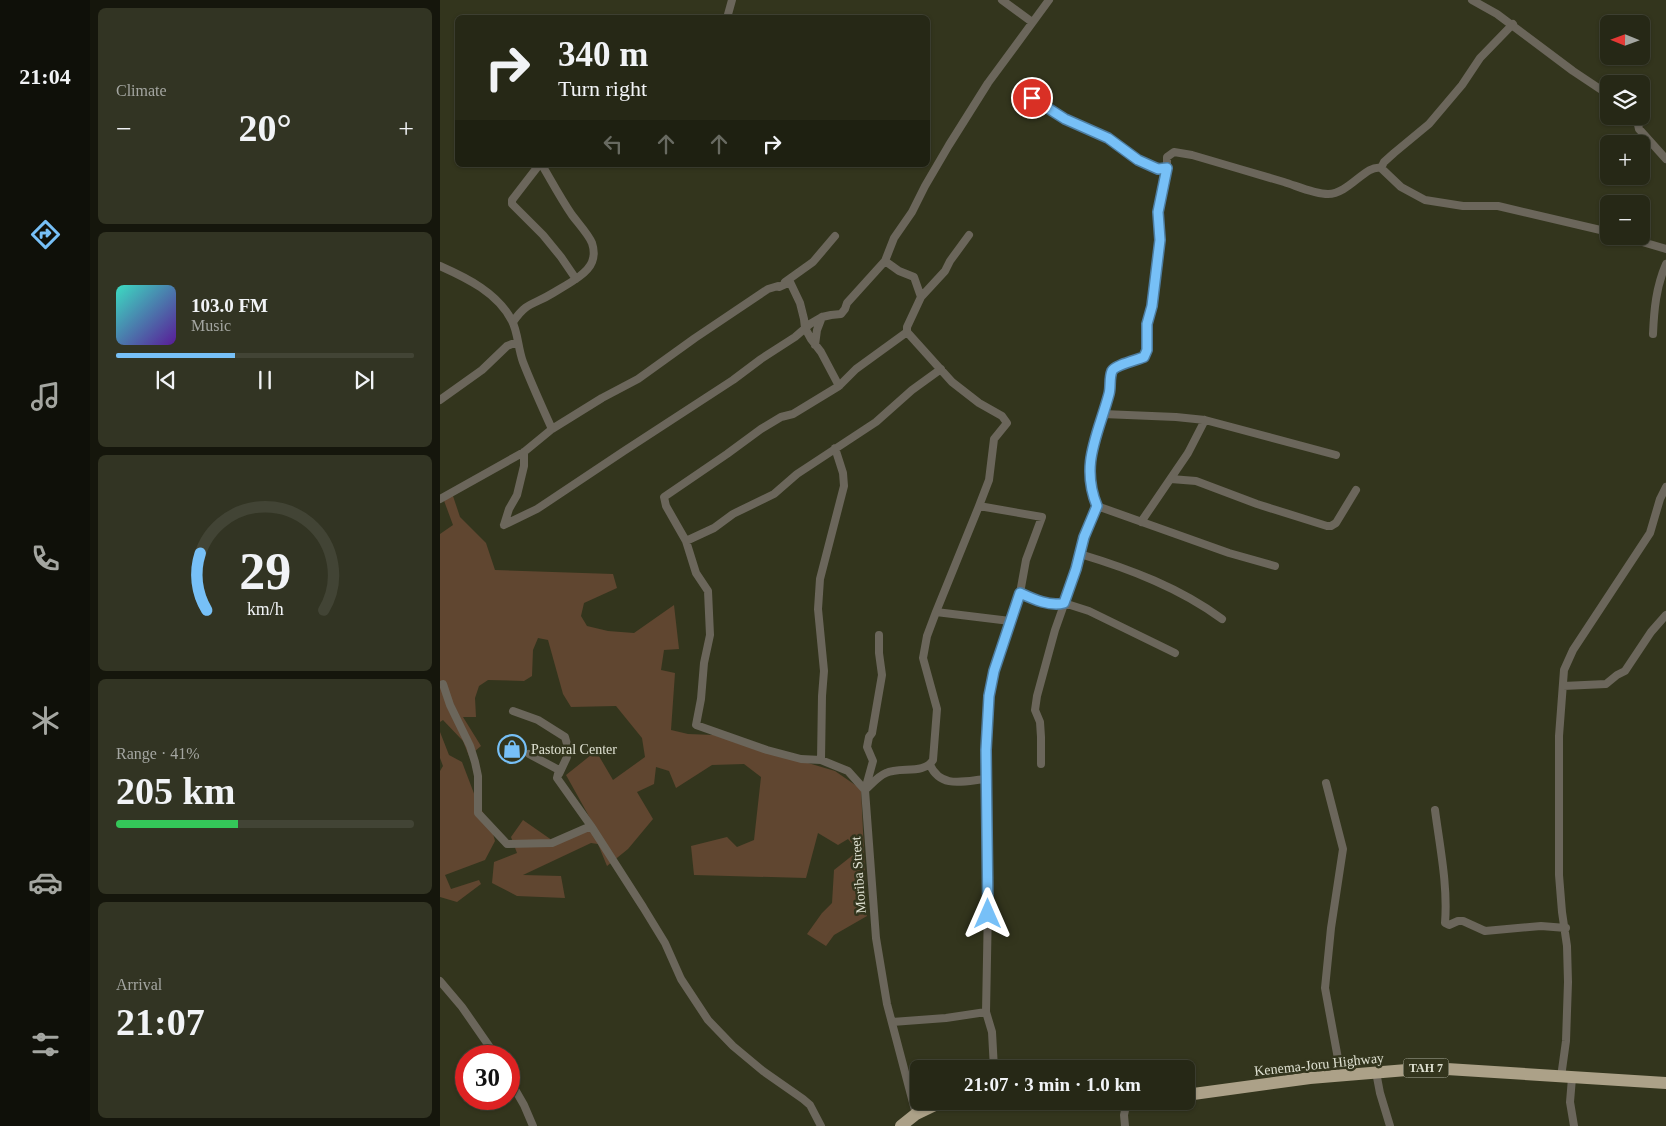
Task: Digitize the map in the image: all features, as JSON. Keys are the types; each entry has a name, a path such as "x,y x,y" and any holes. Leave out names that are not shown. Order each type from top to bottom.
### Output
{"highway":[{"name":"Kenema-Joru Highway","path":"1195,1094 1341,1075 1431,1068 1666,1083"},
{"path":"901,1126 916,1114 925,1110"}],"street":[{"path":"728,15 732,0"},
{"path":"1002,0 1032,22"},
{"path":"524,452 524,466 517,495 509,509 504,525 538,509 733,380 822,317 841,314 847,303 885,261 894,238 912,212 954,137 988,83 1049,0"},
{"path":"1472,0 1512,24 1573,71 1600,89"},
{"path":"1381,168 1384,162 1429,124 1462,85 1480,58 1512,24"},
{"path":"1032,98 1065,119 1108,138 1138,160 1158,169 1167,168"},
{"path":"1638,125 1639,129 1666,159"},
{"path":"1040,764 1040,722 1035,710 1037,696 1084,537 1097,506 1092,493 1089,468 1095,439 1110,392 1112,372 1116,368 1144,357 1147,350 1147,324 1152,306 1160,240 1158,212 1167,168 1167,157 1174,152 1182,153 1330,194 1349,186 1370,169 1381,168 1401,187 1425,200 1464,206 1498,206 1600,230"},
{"path":"538,167 512,200 512,204 561,256 576,279"},
{"path":"513,322 520,311 532,302 550,295 576,279 587,270 592,261 593,249 591,241 541,167"},
{"path":"907,332 856,368 839,386 793,414 781,417 761,429 664,497 666,506 686,541 696,573 708,591 710,635 704,663 701,700 696,725 767,750 801,759 821,760 848,771 864,790 884,773 894,770 911,770 930,765 933,760 937,709 923,658 927,636 989,480 994,439 1007,424 1002,416 979,403 952,382 907,332 907,327 922,297 945,271 969,235"},
{"path":"778,286 796,276 813,262 835,236"},
{"path":"1650,244 1666,249"},
{"path":"885,261 899,271 914,277 922,297"},
{"path":"1653,334 1655,306 1661,276 1666,264"},
{"path":"440,266 483,288 501,305 513,322 522,360 552,429"},
{"path":"440,500 524,452 552,429 602,398 638,379 768,289 780,287 790,282 800,304 805,328 821,352 839,386"},
{"path":"816,345 817,330 822,317"},
{"path":"440,400 482,370 507,346 517,342"},
{"path":"686,541 714,528 733,514 774,494 797,474 876,422 912,390 941,369"},
{"path":"1103,414 1205,420 1336,455"},
{"path":"1141,522 1188,453 1205,420"},
{"path":"821,760 824,671 818,609 820,579 844,486 843,473 835,448"},
{"path":"1170,479 1196,481 1257,504 1326,526 1336,524 1356,490"},
{"path":"1574,1126 1566,1078 1568,982 1566,928 1562,912 1559,875 1559,736 1564,670 1573,650 1650,533 1660,499 1666,487"},
{"path":"979,506 1042,517 1026,560 1020,593 994,671 989,696 986,750 988,898 986,1012 992,1032 994,1060"},
{"path":"1097,506 1230,553 1275,566"},
{"path":"1080,554 1117,565 1149,579 1194,601 1222,619"},
{"path":"1020,593 1043,602 1064,603 1089,611 1175,653"},
{"path":"936,612 1010,621"},
{"path":"1563,686 1606,684 1617,675 1625,672 1651,632 1666,615"},
{"name":"Moriba Street","path":"878,635 882,675 872,734 869,737 867,747 873,761 864,790 876,938 880,965 892,1022 916,1114"},
{"path":"444,684 450,705 470,746 475,762 478,776 478,813 507,844 552,843 591,826"},
{"path":"513,711 538,720 565,737 568,751 567,758 557,778"},
{"path":"529,754 558,770 557,778 591,826 643,907 665,943 681,979 708,1020 733,1046 763,1071 810,1105 821,1126"},
{"path":"930,765 934,774 944,780 952,782 986,779"},
{"path":"1326,783 1343,849 1331,928 1326,988 1341,1075"},
{"path":"1436,810 1447,905 1445,923 1449,925 1463,921 1485,931 1541,926 1566,928"},
{"path":"440,981 462,1007 488,1045"},
{"path":"892,1022 946,1018 986,1012"},
{"path":"1376,1072 1390,1126"},
{"path":"520,1098 534,1126"},
{"path":"1125,1110 1125,1126"}],"shaded area":[{"path":"452,493 460,517 486,543 495,570 613,574 617,588 584,603 581,616 587,626 608,631 634,633 674,605 679,649 664,650 661,670 675,673 671,730 688,734 714,735 835,771 861,789 867,916 834,935 826,946 807,934 822,913 832,903 834,870 858,851 848,839 838,845 818,833 806,878 694,875 691,846 727,837 737,847 754,840 761,777 744,764 712,765 676,788 669,771 656,767 654,784 637,792 653,819 628,849 607,866 598,844 591,843 523,875 561,876 565,898 517,896 492,883 494,862 517,853 511,837 523,820 556,843 595,827 566,775 596,751 613,780 645,757 642,738 616,706 571,707 563,694 548,640 538,638 533,650 532,676 524,681 488,680 479,686 475,698 476,717 463,717 481,746 469,756 463,741 443,720 440,722 440,534 453,525 443,498"},
{"path":"440,732 449,755 462,762 478,804 491,826 495,841 485,860 445,875 451,889 479,880 481,884 457,902 440,897 440,771 443,766 440,758"}],"place":[{"name":"Pastoral Center","path":"512,749"}],"route":[{"path":"988,914 986,750 987,715 994,671 1020,593 1043,602 1064,603 1072,582 1084,537 1097,506 1089,477 1090,459 1110,392 1112,372 1116,368 1144,357 1147,350 1146,331 1152,306 1160,240 1158,212 1167,168 1163,170 1158,169 1138,160 1108,138 1065,119 1032,98"}]}
